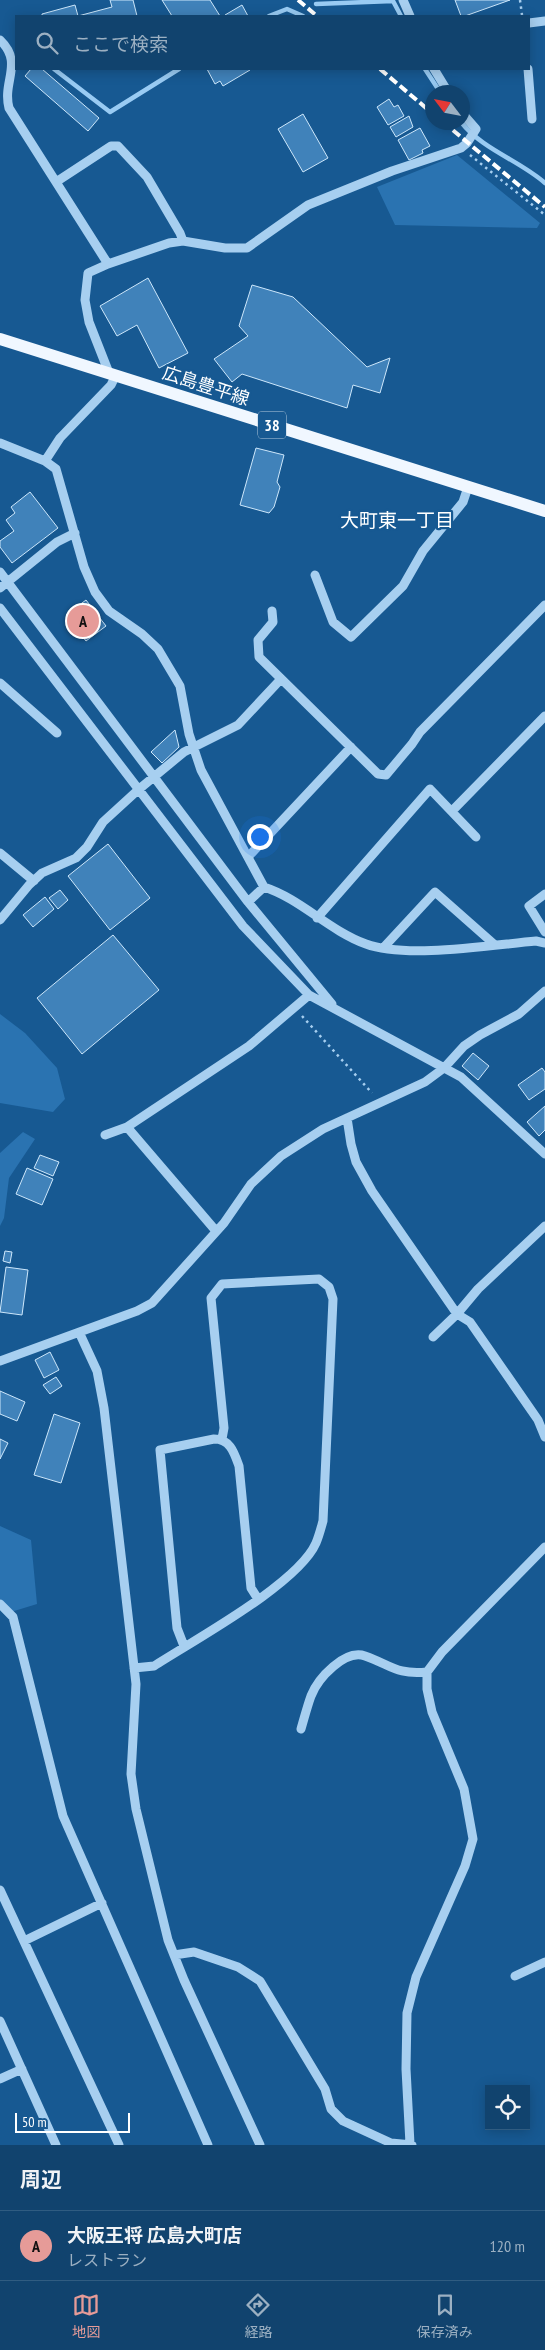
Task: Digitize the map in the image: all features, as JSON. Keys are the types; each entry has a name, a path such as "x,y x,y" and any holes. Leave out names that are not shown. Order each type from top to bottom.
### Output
{"main road":[{"name":"広島豊平線","path":"0,338 545,511"}],"street":[{"path":"403,0 410,15"},
{"path":"530,23 545,21"},
{"path":"0,40 10,49 12,58 6,98 9,108 108,264"},
{"path":"435,70 444,85"},
{"path":"528,70 532,119"},
{"path":"45,461 60,438 111,385 113,374 89,322 85,300 88,273 169,243 182,241 225,248 248,248 308,205 392,172 461,148 467,143 476,129 470,122"},
{"path":"56,182 111,146 118,146 147,177 180,233 182,241"},
{"path":"0,443 45,461 56,470 84,568 95,592 109,611 142,634 158,649 180,686 200,770 264,887 283,893 327,925 367,944 403,951 536,941 545,943"},
{"path":"315,575 333,622 350,637 403,586 422,551 463,502 468,487"},
{"path":"4,585 57,542 74,533"},
{"path":"0,572 4,585 154,777 248,902 336,1008"},
{"path":"272,611 273,622 258,640 259,656 378,774 386,776 420,732 545,605"},
{"path":"0,608 243,926 309,995 460,1077 545,1154"},
{"path":"0,920 42,873 76,858 87,847 103,822 138,790 184,752 238,725 281,679"},
{"path":"0,683 57,733"},
{"path":"452,811 545,716"},
{"path":"248,857 351,747"},
{"path":"317,918 430,789 476,837"},
{"path":"0,853 34,881"},
{"path":"248,902 264,887"},
{"path":"384,947 435,892 495,945"},
{"path":"545,894 529,906 545,932"},
{"path":"0,1361 137,1311 152,1302 216,1231 251,1184 281,1156 323,1129 425,1082 444,1068 464,1046 518,1014 545,991"},
{"path":"105,1134 127,1126 249,1046 309,995"},
{"path":"347,1118 356,1162 372,1191 457,1314 470,1322 538,1420 545,1437"},
{"path":"127,1126 216,1231"},
{"path":"433,1337 457,1314 478,1289 545,1226"},
{"path":"134,1668 154,1666 276,1587 304,1561 316,1544 323,1520 333,1299 329,1288 320,1279 222,1284 211,1298 224,1428 222,1439"},
{"path":"79,1332 97,1371 104,1408 136,1684 131,1774 136,1809 168,1940 260,2145"},
{"path":"184,1646 177,1628 160,1450 222,1439"},
{"path":"222,1439 232,1448 239,1466 251,1588 258,1599"},
{"path":"174,1955 194,1952 238,1967 260,1981 325,2089 331,2109 343,2121 391,2143 411,2145 406,2069 407,2013 416,1977 466,1866 473,1839 464,1789 432,1712 427,1690 427,1672 442,1652 545,1547"},
{"path":"0,1604 13,1617 63,1816 208,2145"},
{"path":"301,1729 311,1695 319,1683 344,1658 354,1654 365,1656 392,1670 411,1673 427,1672"},
{"path":"0,1890 119,2145"},
{"path":"24,1941 102,1903"},
{"path":"515,1976 545,1962"},
{"path":"0,2021 56,2145"},
{"path":"0,2079 22,2069"}],"path":[{"path":"520,0 522,15"},
{"path":"461,148 545,215"},
{"path":"294,1007 373,1094"}],"shaded area":[{"path":"457,155 540,223 537,228 395,225 377,187"},
{"path":"0,1014 25,1033 57,1068 65,1099 53,1112 0,1103"},
{"path":"23,1132 35,1139 9,1178 4,1218 0,1226 0,1153"},
{"path":"0,1526 31,1540 37,1604 11,1612 0,1601"}],"building":[{"path":"110,0 133,0 137,15 82,15 112,7"},
{"path":"162,0 210,0 219,15 171,15"},
{"path":"455,0 510,0 468,15 461,15"},
{"path":"75,5 78,15 42,15 42,14"},
{"path":"242,5 247,15 225,15"},
{"path":"30,70 43,70 99,118 88,131 25,76"},
{"path":"208,70 250,70 223,86 220,81 215,84"},
{"path":"389,99 394,107 398,105 404,116 388,125 377,107"},
{"path":"303,114 328,158 303,172 278,129"},
{"path":"409,116 413,127 396,137 390,127"},
{"path":"420,128 430,146 422,150 423,153 409,160 398,140"},
{"path":"148,278 188,353 159,368 137,325 117,336 100,306"},
{"path":"252,285 293,297 367,367 390,358 380,393 353,385 347,408 242,374 232,382 214,359 248,336 239,326"},
{"path":"256,448 284,455 277,482 280,487 274,507 269,513 240,505"},
{"path":"30,492 58,528 12,563 0,547 0,541 14,531 6,520 15,513 11,507"},
{"path":"86,600 106,626 86,641 66,615"},
{"path":"175,730 179,747 162,763 151,752"},
{"path":"108,844 150,898 110,930 68,876"},
{"path":"60,890 68,900 58,909 49,898"},
{"path":"45,897 54,909 33,927 23,915"},
{"path":"113,935 159,990 82,1054 37,998"},
{"path":"473,1053 489,1066 478,1080 462,1066"},
{"path":"542,1068 545,1072 545,1089 529,1100 518,1085"},
{"path":"545,1106 545,1130 539,1136 527,1122"},
{"path":"40,1155 59,1162 53,1176 34,1168"},
{"path":"27,1168 53,1179 42,1205 16,1194"},
{"path":"5,1251 12,1252 10,1263 3,1261"},
{"path":"6,1267 28,1270 22,1315 0,1312"},
{"path":"50,1352 59,1370 44,1378 35,1360"},
{"path":"56,1377 62,1386 50,1394 43,1385"},
{"path":"0,1391 25,1402 17,1421 0,1414"},
{"path":"54,1414 80,1423 61,1483 34,1475"},
{"path":"0,1439 8,1443 0,1459"}],"waterway":[{"path":"316,4 393,1 400,15"},
{"path":"272,15 287,9 301,15"},
{"path":"55,70 110,112 177,70"},
{"path":"426,70 435,85"},
{"path":"468,130 490,148 545,183"}],"railway":[{"path":"298,0 316,15"},
{"path":"381,70 425,107"},
{"path":"453,130 545,207"}],"place":[{"name":"大阪王将 広島大町店","path":"83,621"}],"district":[{"name":"大町東一丁目","path":"397,520"}]}
